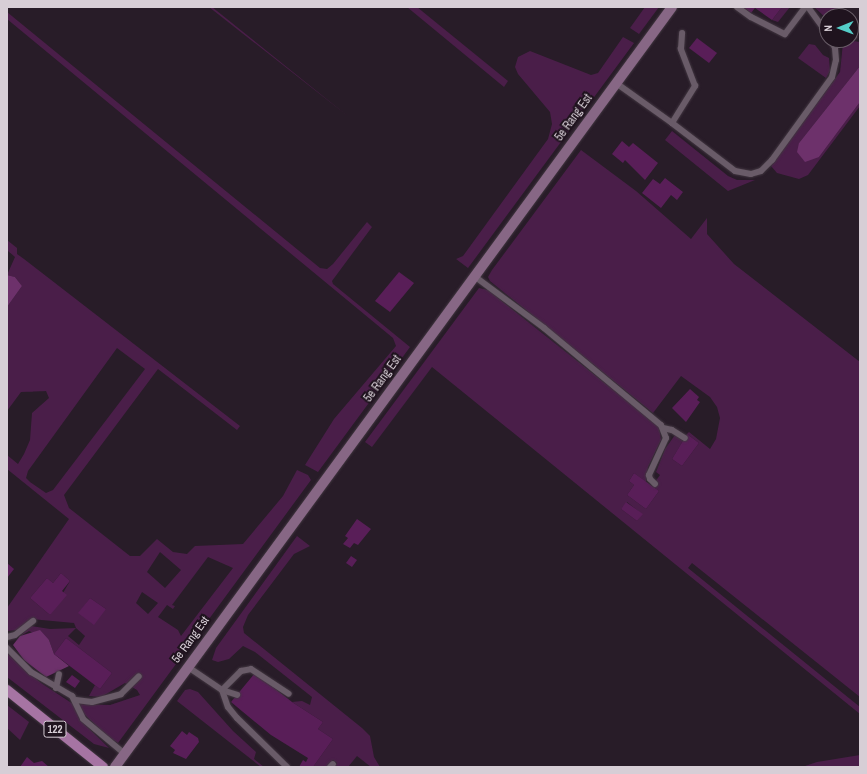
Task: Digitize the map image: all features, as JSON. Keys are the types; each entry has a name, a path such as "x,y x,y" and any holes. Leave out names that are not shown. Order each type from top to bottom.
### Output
{"main road":[{"name":"122","path":"7,690 103,767"}],"street":[{"name":"5e Rang Est","path":"115,767 672,7"}],"lane":[{"path":"738,7 751,17 785,34 805,7"},
{"path":"808,7 819,22"},
{"path":"672,123 695,86 681,50 682,33"},
{"path":"616,83 735,170 750,174 760,171 772,160 832,76 836,60 835,48"},
{"path":"474,276 544,328 654,417 663,428 666,438 649,475 655,484"},
{"path":"663,428 672,430 685,438"},
{"path":"7,637 15,635 33,621"},
{"path":"7,648 31,672 76,700 92,702 120,694 139,676"},
{"path":"188,667 222,690 237,695"},
{"path":"222,690 241,671 251,669 289,694"},
{"path":"56,688 59,674"},
{"path":"222,690 228,707 237,718 287,767"},
{"path":"76,700 83,719 125,754"}],"shaded area":[{"path":"209,7 212,7 349,117"},
{"path":"407,7 417,7 508,81 504,87"},
{"path":"645,7 659,7 639,34 630,28"},
{"path":"782,7 790,7 778,22 772,20"},
{"path":"814,7 838,8 819,8 819,12"},
{"path":"7,12 320,268 327,269 333,264 367,222 372,227 332,281 333,284 410,347 318,472 305,465 334,419 396,346 393,338 7,19"},
{"path":"623,37 634,43 468,268 456,259 463,256 548,139 552,124 550,112 518,74 515,67 518,57 530,51 591,75 598,73"},
{"path":"860,42 860,66 799,143 819,157 860,102 860,106 808,175 799,179 777,173 771,166 840,72 842,48 859,48"},
{"path":"809,44 815,45 823,55 829,58 830,71 826,78 798,58"},
{"path":"860,66 860,102 819,157 805,162 797,152 799,143"},
{"path":"672,131 728,176 737,180 755,180 728,191 665,140"},
{"path":"581,150 636,191 691,239 707,218 707,234 734,264 860,362 860,697 692,563 688,568 860,707 860,714 432,367 372,447 365,442 479,288 488,290 659,426 661,440 648,467 646,482 634,473 629,481 634,485 627,495 646,509 659,491 652,486 660,475 656,472 665,449 675,435 683,441 672,459 682,466 699,443 687,434 689,432 710,449 716,439 720,418 717,407 710,397 681,376 653,413 490,281 488,277","holes":["627,502 642,514 637,521 621,509"]},
{"path":"7,240 17,248 17,254 240,426 237,430 158,369 64,495 69,508 130,556 140,556 157,539 173,552 187,554 195,546 243,544 283,496 297,470 308,475 311,480 118,743 108,737 84,714 79,719 109,748 94,744 7,677 7,653 41,683 73,704 110,705 140,695 137,690 125,683 101,697 89,696 95,685 100,689 112,673 66,638 54,654 49,640 29,631 20,636 31,626 50,629 76,628 74,623 31,619 17,630 7,631 7,608 69,519 7,469 7,455 18,464 30,440 32,413 49,398 46,391 21,392 7,411 7,307 22,286 15,277 7,275 15,257 7,250","holes":["117,348 145,369 53,490 46,493 30,482 26,478 28,471","160,552 181,570 165,588 147,572","208,557 233,568 181,636 178,630 158,617 167,605 173,609 175,606 172,605","61,573 70,581 50,615 30,598 47,578 53,583","142,592 158,603 148,614 136,603","90,598 106,609 79,613","76,628 85,636 79,645 68,636"]},
{"path":"7,275 15,277 22,286 7,307"},
{"path":"297,536 310,546 294,554 248,615 243,627 244,633 362,728 370,736 374,757 380,767 371,767 357,756 348,767 333,767 337,763 333,760 327,767 313,767 333,739 318,729 323,722 292,702 302,701 310,705 312,697 255,652 243,646 229,659 218,662 212,660 216,648"},
{"path":"40,630 49,640 54,654 69,666 46,677 24,660 13,645 20,636"},
{"path":"190,689 198,692 233,731 256,752 254,759 264,767 261,767 177,701 185,690"},
{"path":"7,705 29,722 20,740 7,728"},
{"path":"860,755 860,767 802,767 817,762"}],"building":[{"path":"743,7 782,7 772,20 755,8 751,13"},
{"path":"697,38 717,53 709,63 689,48"},
{"path":"622,141 629,147 633,143 658,163 645,180 625,160 623,163 612,154"},
{"path":"665,178 683,192 677,200 671,195 661,208 642,193 653,179 660,184"},
{"path":"399,272 414,283 390,312 375,301"},
{"path":"690,389 699,397 697,400 700,402 686,422 672,408"},
{"path":"687,434 699,443 682,466 672,459"},
{"path":"634,473 659,491 646,509 627,495 634,485 629,481"},
{"path":"626,502 643,514 637,521 621,509"},
{"path":"357,519 371,529 358,545 354,543 350,548 343,544 348,538 345,536"},
{"path":"351,556 357,560 352,567 346,563"},
{"path":"7,563 14,569 7,578"},
{"path":"61,573 70,581 62,591 67,595 50,615 30,598 47,578 53,583"},
{"path":"90,598 106,609 94,625 78,613"},
{"path":"66,638 112,673 100,689 54,654"},
{"path":"255,673 292,702 323,722 318,729 333,739 313,767 299,767 303,760 306,762 308,758 271,735 231,702"},
{"path":"72,675 80,681 75,688 66,682"},
{"path":"182,731 187,735 189,732 198,738 199,742 186,759 173,753 175,750 170,746"},
{"path":"27,757 34,763 42,761 49,767 20,767"}]}
